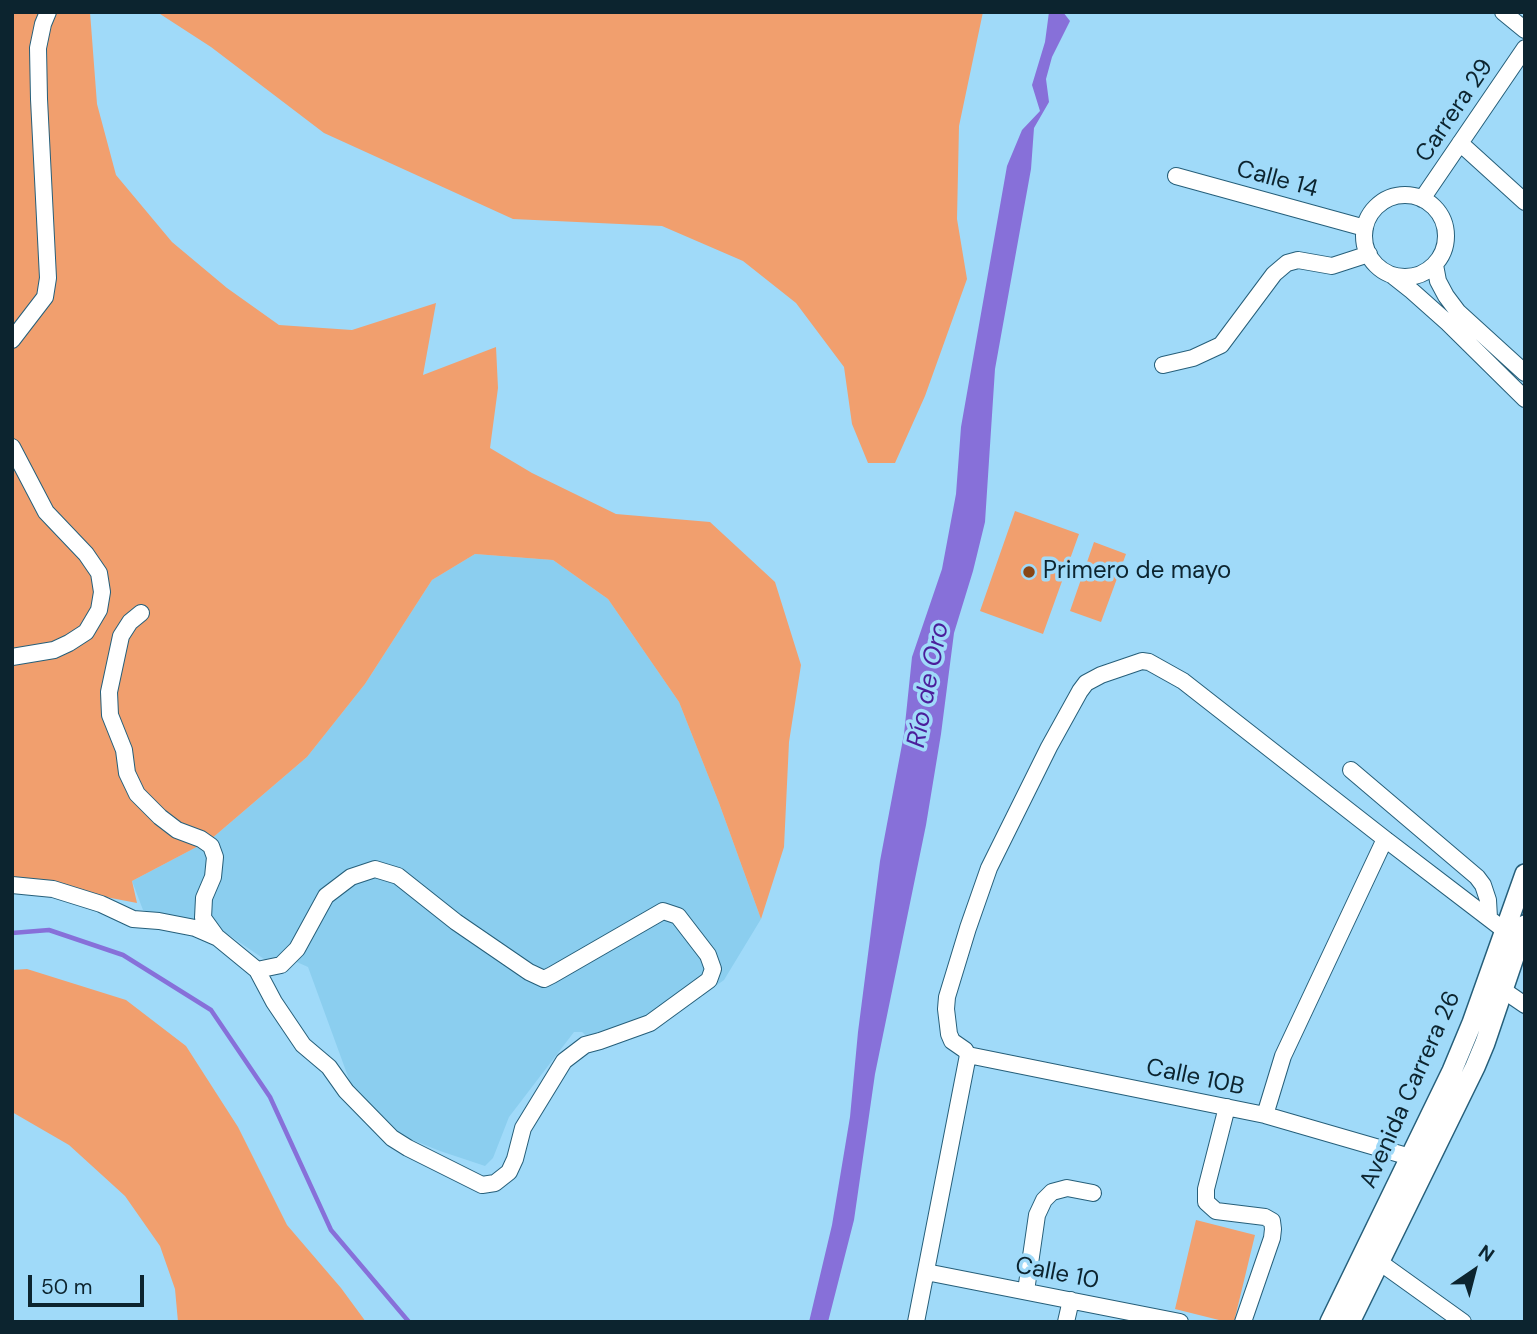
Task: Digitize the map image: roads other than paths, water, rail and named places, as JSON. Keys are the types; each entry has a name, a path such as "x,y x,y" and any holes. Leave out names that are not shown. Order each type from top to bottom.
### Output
{"main road":[{"name":"Avenida Carrera 26","path":"1350,1322 1410,1157 1472,1023 1496,924 1525,874"},
{"name":"Avenida Carrera 26","path":"1330,1322 1372,1256 1475,1067 1525,925"}],"street":[{"path":"12,340 45,297 48,278 38,48 48,12"},
{"path":"1503,12 1525,30"},
{"name":"Carrera 29","path":"1423,199 1525,48"},
{"path":"1460,144 1525,202"},
{"name":"Calle 14","path":"1176,176 1365,228"},
{"path":"1391,274 1402,277 1425,272 1435,265 1442,254 1446,229 1441,216 1423,199 1408,195 1393,197 1380,203 1370,214 1365,228 1365,242 1369,254 1378,266 1448,323 1525,399"},
{"path":"1163,365 1193,358 1221,345 1274,274 1287,264 1298,260 1332,267 1369,254"},
{"path":"1435,265 1438,281 1458,312 1525,373"},
{"path":"12,447 46,512 86,554 99,573 102,593 99,610 86,632 54,650 12,657"},
{"path":"141,612 121,636 109,692 110,715 124,750 127,773 137,794 177,830 211,846 215,857 213,877 204,898 203,918 218,938 257,970 274,1002 303,1045 329,1067 346,1091 392,1138 408,1148 481,1185 495,1183 509,1172 523,1128 564,1061 585,1045 650,1023 709,980 713,969 708,955 678,916 663,911 544,979 529,972 456,922 398,876 375,869 351,877 326,896 297,949 281,965 257,970"},
{"path":"916,1322 968,1055 952,1041 949,1034 947,997 989,869 1049,747 1086,683 1142,661 1149,662 1183,681 1496,924"},
{"path":"1351,770 1477,877 1483,885 1496,924"},
{"path":"1265,1115 1283,1056 1385,839"},
{"path":"12,885 53,888 101,904 133,919 159,920 195,928 218,938"},
{"path":"1503,990 1525,1005"},
{"name":"Calle 10B","path":"968,1055 1265,1115 1410,1157"},
{"path":"1227,1107 1206,1189 1206,1202 1216,1212 1265,1217 1272,1222 1273,1230 1243,1322"},
{"path":"1026,1291 1037,1215 1044,1200 1052,1192 1067,1188 1093,1193"},
{"path":"1372,1256 1463,1322"},
{"name":"Calle 10","path":"926,1272 1173,1321"},
{"path":"1066,1322 1071,1300"}],"water":[{"name":"Río de Oro","path":"1049,12 1063,12 1070,21 1052,57 1046,79 1049,102 1034,128 1031,169 995,369 985,522 954,633 926,825 875,1074 854,1220 828,1322 809,1322 832,1225 850,1117 880,861 904,734 912,657 942,569 956,494 961,427 1007,166 1022,130 1040,111 1032,85 1045,42"}],"waterway":[{"path":"12,933 49,930 123,955 211,1010 270,1097 331,1230 409,1322"}],"place":[{"name":"Primero de mayo","path":"1029,572"}]}
